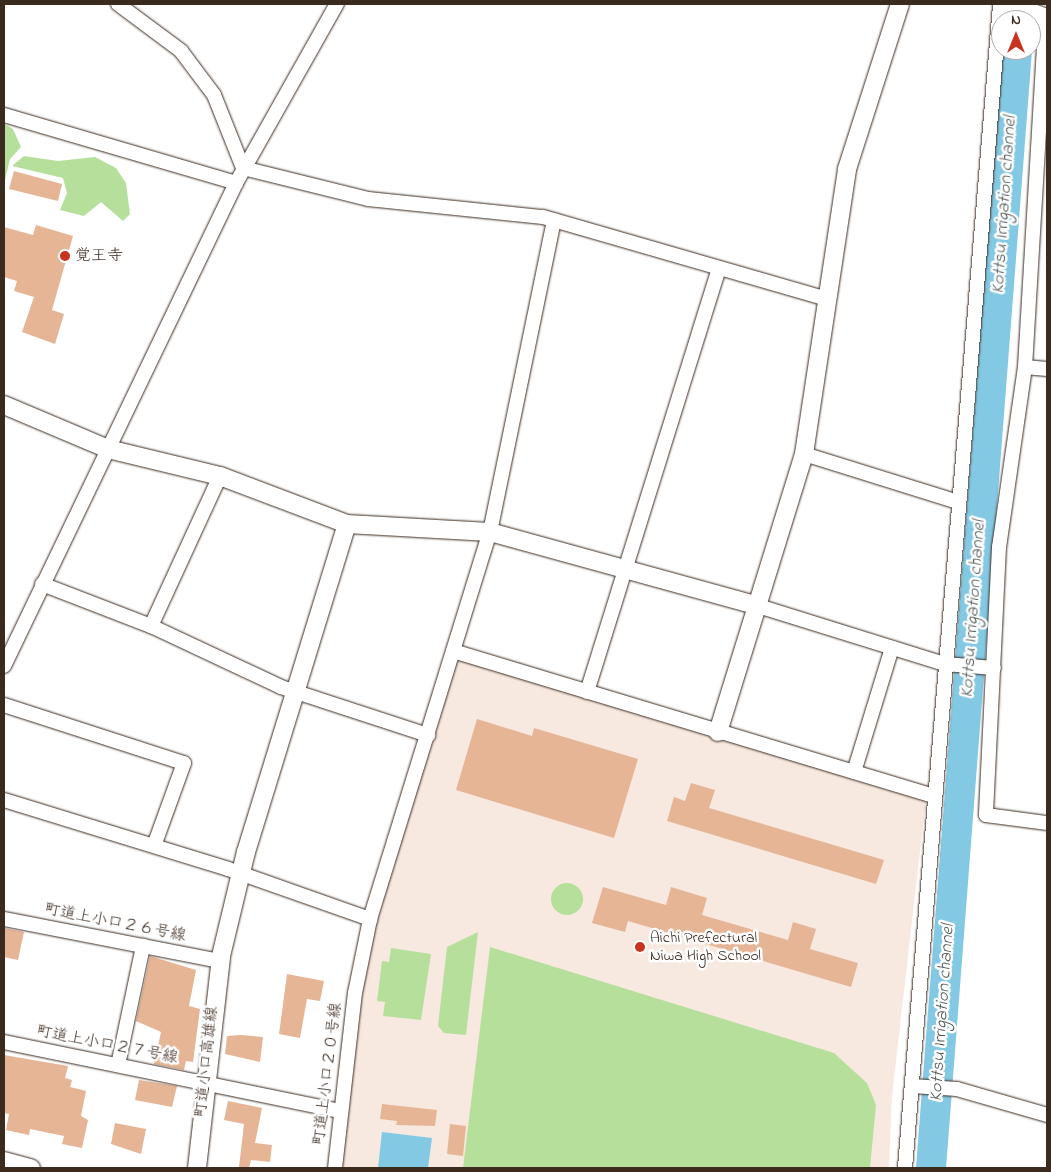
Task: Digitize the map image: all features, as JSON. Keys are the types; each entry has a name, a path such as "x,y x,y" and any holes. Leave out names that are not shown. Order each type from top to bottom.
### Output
{"street":[{"path":"118,4 181,51 214,96 243,168"},
{"path":"4,665 243,168 337,4"},
{"path":"718,732 755,605 804,454 847,169 900,4"},
{"path":"905,1168 915,1087 934,796 1000,4"},
{"path":"1008,4 1044,16 1025,367 1000,547 986,815 1047,823"},
{"path":"4,115 236,182"},
{"path":"243,168 368,199 554,221 827,299"},
{"name":"町道上小口２０号線","path":"335,1168 357,984 370,919 490,532 554,221"},
{"path":"587,692 719,268"},
{"path":"1025,367 1047,369"},
{"path":"4,405 108,449 220,476 347,524 490,532 625,566 945,664 994,668"},
{"path":"804,454 958,502"},
{"path":"151,626 220,476"},
{"name":"町道小口高雄線","path":"197,1168 204,1082 220,958 240,874 347,524"},
{"path":"42,584 151,626 295,692 428,735"},
{"path":"854,772 892,648"},
{"path":"454,651 934,796"},
{"path":"4,704 184,763 154,846"},
{"path":"4,800 154,846 370,919"},
{"name":"町道上小口２６号線","path":"4,919 143,946 220,958"},
{"path":"118,1066 143,946"},
{"name":"町道上小口２７号線","path":"4,1042 341,1111"},
{"path":"915,1087 952,1089 1047,1115"},
{"path":"4,1162 31,1168"}],"shaded area":[{"name":"Aichi Prefectural Niwa High School","path":"462,660 926,799 892,1096 889,1168 340,1168 362,987 380,907 456,662"}],"green space":[{"path":"4,124 13,129 21,147 10,159 4,184"},
{"path":"24,156 58,161 95,157 116,168 126,183 130,214 123,221 101,202 84,216 60,210 67,193 63,178 12,166"},
{"path":"567,883 579,887 583,899 579,911 567,915 555,911 551,899 555,887"},
{"path":"478,932 466,1035 444,1033 438,1026 447,947"},
{"path":"490,947 834,1053 867,1083 876,1105 870,1168 463,1168"},
{"path":"391,948 431,954 421,1020 383,1016 385,1002 377,1001 382,961 389,962"}],"water":[{"path":"382,1132 432,1138 428,1168 378,1168"}],"building":[{"path":"14,171 62,184 58,201 9,189"},
{"path":"36,225 73,236 52,310 64,314 55,344 22,332 34,297 14,291 17,281 4,277 4,227 33,235"},
{"path":"477,719 532,736 534,728 638,759 614,838 456,790"},
{"path":"691,783 715,790 709,808 884,860 876,884 667,821 674,797 685,801"},
{"path":"603,887 666,905 671,887 707,898 702,915 788,940 793,922 816,929 810,949 858,963 851,987 628,921 625,932 592,923"},
{"path":"4,928 24,932 18,960 4,957"},
{"path":"150,956 196,970 189,1006 200,1009 193,1062 186,1061 184,1070 154,1064 161,1032 136,1021"},
{"path":"287,974 324,981 320,1001 307,999 300,1038 279,1034"},
{"path":"227,1036 263,1037 260,1062 225,1054"},
{"path":"4,1055 68,1066 65,1078 72,1080 70,1087 86,1091 81,1116 88,1120 82,1148 62,1144 64,1136 30,1129 29,1135 6,1130 9,1114 4,1113"},
{"path":"139,1080 177,1086 172,1107 135,1100"},
{"path":"228,1101 262,1108 255,1143 272,1145 270,1162 251,1160 249,1168 239,1167 244,1124 224,1120"},
{"path":"382,1104 437,1110 435,1126 396,1125 397,1121 380,1119"},
{"path":"115,1123 146,1129 141,1154 111,1144"},
{"path":"450,1124 466,1126 463,1156 447,1154"}],"waterway":[{"name":"Kottsu Irrigation channel","path":"931,1168 1016,60"}],"place":[{"name":"覚王寺","path":"65,256"},
{"name":"Aichi Prefectural Niwa High School","path":"640,947"}]}
